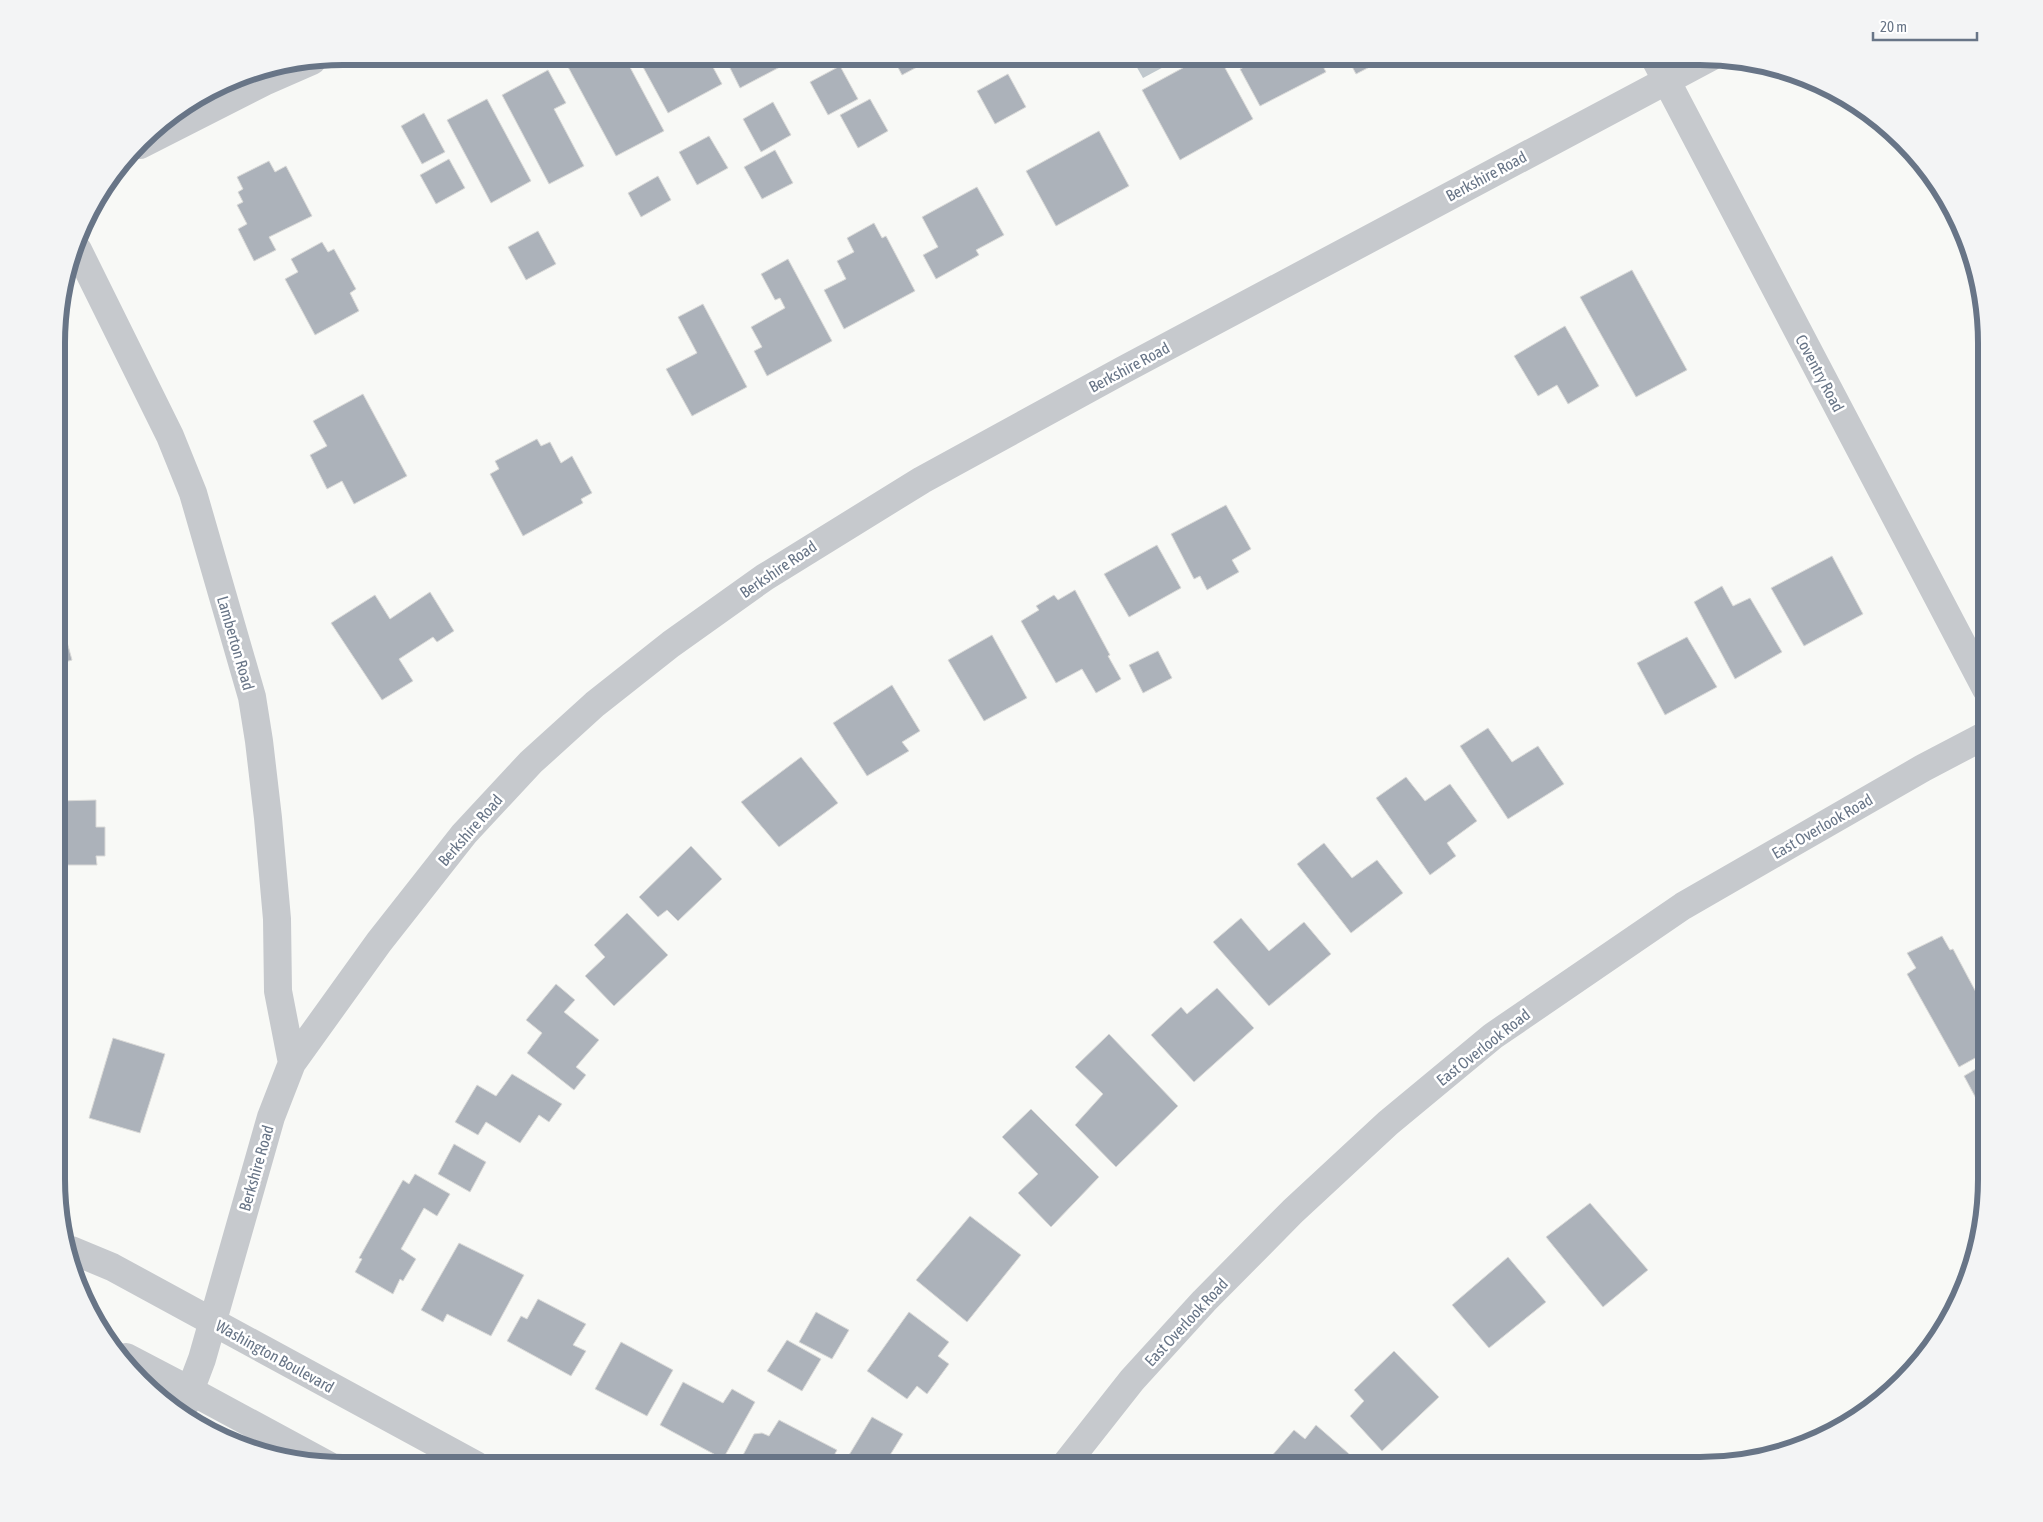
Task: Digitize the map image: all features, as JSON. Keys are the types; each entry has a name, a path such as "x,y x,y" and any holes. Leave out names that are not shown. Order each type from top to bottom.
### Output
{"street":[{"name":"Coventry Road","path":"1658,65 1978,674"},
{"name":"Berkshire Road","path":"187,1401 213,1322 270,1117 292,1063 379,942 464,834 532,762 595,704 679,638 778,568 959,459 1131,365 1696,65"},
{"path":"158,136 264,82 295,69"},
{"name":"Lamberton Road","path":"80,254 166,428 193,493 252,697 270,836 277,919 278,991 292,1063"},
{"name":"East Overlook Road","path":"1072,1457 1132,1380 1204,1301 1293,1211 1388,1123 1493,1036 1683,906 1923,768 1978,739"},
{"name":"Washington Boulevard","path":"74,1251 112,1267 461,1457"},
{"path":"137,1365 187,1401 305,1455"}],"shaded area":[{"path":"1136,65 1167,65 1143,78"}],"building":[{"path":"567,65 629,65 664,131 616,156"},
{"path":"642,65 712,65 722,84 668,113"},
{"path":"728,65 784,65 740,88"},
{"path":"897,65 921,65 902,75"},
{"path":"1188,65 1223,65 1253,119 1180,160 1142,90"},
{"path":"1248,65 1322,65 1326,72 1260,106 1240,69"},
{"path":"1351,65 1373,65 1356,74"},
{"path":"840,66 858,99 828,115 810,82"},
{"path":"548,70 566,103 554,109 584,166 549,184 502,95"},
{"path":"1008,74 1026,107 995,124 977,91"},
{"path":"487,99 531,181 491,203 447,120"},
{"path":"870,99 888,131 858,148 840,115"},
{"path":"773,102 791,135 761,152 743,119"},
{"path":"424,113 445,152 422,164 401,126"},
{"path":"1099,131 1129,186 1056,226 1026,171"},
{"path":"709,136 728,168 697,185 679,152"},
{"path":"775,150 793,183 762,199 744,167"},
{"path":"449,159 465,188 436,204 420,175"},
{"path":"269,161 275,172 286,166 312,216 269,237 276,250 254,261 238,229 247,224 237,205 243,202 238,192 243,189 237,177"},
{"path":"658,176 671,200 641,217 628,193"},
{"path":"977,187 1004,235 976,250 979,255 936,279 923,255 938,247 922,217"},
{"path":"874,223 882,238 886,236 915,291 844,329 824,290 846,279 837,261 854,252 847,238"},
{"path":"538,231 556,264 526,280 508,247"},
{"path":"322,242 328,252 334,249 356,289 350,293 359,311 315,335 285,279 298,272 291,259"},
{"path":"788,259 832,341 767,376 754,351 762,347 751,327 785,308 780,298 775,300 761,274"},
{"path":"1632,270 1687,370 1636,397 1580,297"},
{"path":"703,304 747,387 692,416 666,369 697,353 678,317"},
{"path":"1565,326 1599,386 1568,404 1557,385 1538,396 1514,356"},
{"path":"363,394 407,476 354,504 342,481 327,489 310,455 327,446 313,421"},
{"path":"537,439 541,446 550,442 561,463 572,456 592,493 581,499 583,503 523,536 490,474 499,469 495,461"},
{"path":"1226,505 1251,549 1232,560 1239,572 1207,590 1200,576 1194,579 1171,534"},
{"path":"1157,545 1181,588 1129,617 1104,574"},
{"path":"1832,556 1863,614 1804,646 1771,588"},
{"path":"1722,586 1733,606 1750,598 1782,652 1735,679 1694,602"},
{"path":"1075,590 1121,679 1096,693 1082,669 1056,683 1021,621 1039,610 1036,606 1054,595 1058,600"},
{"path":"430,592 454,631 437,642 433,637 399,659 413,681 382,700 331,623 375,595 390,619"},
{"path":"65,635 72,660 65,662"},
{"path":"992,635 1027,698 984,721 948,660"},
{"path":"1687,637 1717,687 1665,715 1637,663"},
{"path":"1158,651 1172,678 1143,693 1129,665"},
{"path":"892,685 920,731 902,742 909,751 867,776 833,723"},
{"path":"1488,728 1512,762 1538,746 1564,784 1508,819 1460,746"},
{"path":"801,757 838,803 779,847 741,802"},
{"path":"1406,777 1425,801 1450,784 1477,821 1447,843 1456,856 1430,875 1376,798"},
{"path":"96,800 96,827 105,827 105,856 96,856 97,865 65,865 65,801"},
{"path":"1324,843 1352,878 1377,860 1403,893 1351,933 1297,864"},
{"path":"691,846 722,879 678,921 667,910 658,917 639,897"},
{"path":"627,913 668,955 614,1006 585,976 605,957 594,945"},
{"path":"1241,918 1269,951 1304,922 1331,954 1269,1006 1213,942"},
{"path":"1942,936 1950,950 1953,949 1978,996 1978,1056 1959,1067 1907,974 1916,968 1907,953"},
{"path":"556,984 575,1000 564,1012 599,1040 576,1067 586,1075 574,1090 527,1053 542,1033 526,1020"},
{"path":"1217,988 1254,1028 1194,1082 1151,1035 1181,1007 1187,1014"},
{"path":"1109,1034 1178,1106 1116,1167 1075,1125 1103,1094 1075,1067"},
{"path":"113,1038 165,1054 140,1133 89,1118"},
{"path":"1978,1068 1978,1102 1964,1076"},
{"path":"512,1074 562,1104 549,1122 539,1115 520,1143 486,1122 478,1135 455,1122 477,1085 496,1096"},
{"path":"1031,1109 1099,1177 1051,1227 1018,1193 1038,1174 1002,1137"},
{"path":"454,1144 486,1162 470,1192 438,1174"},
{"path":"415,1174 450,1194 437,1216 424,1208 401,1249 416,1259 403,1281 400,1279 393,1294 355,1272 362,1259 359,1258 403,1180 409,1184"},
{"path":"1590,1203 1648,1270 1603,1307 1546,1237"},
{"path":"970,1216 1021,1255 967,1322 916,1280"},
{"path":"459,1243 524,1275 491,1336 447,1314 443,1322 421,1310"},
{"path":"1508,1257 1546,1302 1489,1348 1452,1305"},
{"path":"538,1299 586,1324 573,1345 586,1351 571,1376 507,1341 521,1316 527,1319"},
{"path":"816,1312 849,1330 832,1359 799,1342"},
{"path":"909,1312 949,1342 938,1356 949,1364 927,1394 917,1386 907,1399 867,1371"},
{"path":"787,1340 821,1359 802,1391 767,1371"},
{"path":"621,1342 673,1370 647,1416 595,1389"},
{"path":"1394,1351 1439,1397 1382,1451 1350,1416 1364,1401 1354,1390"},
{"path":"683,1382 723,1403 732,1389 755,1402 724,1457 719,1457 660,1425"},
{"path":"872,1417 903,1434 889,1457 848,1457"},
{"path":"779,1420 837,1450 833,1457 742,1457 754,1434 762,1433 769,1436"},
{"path":"1316,1425 1353,1457 1271,1457 1294,1430 1305,1439"}]}
